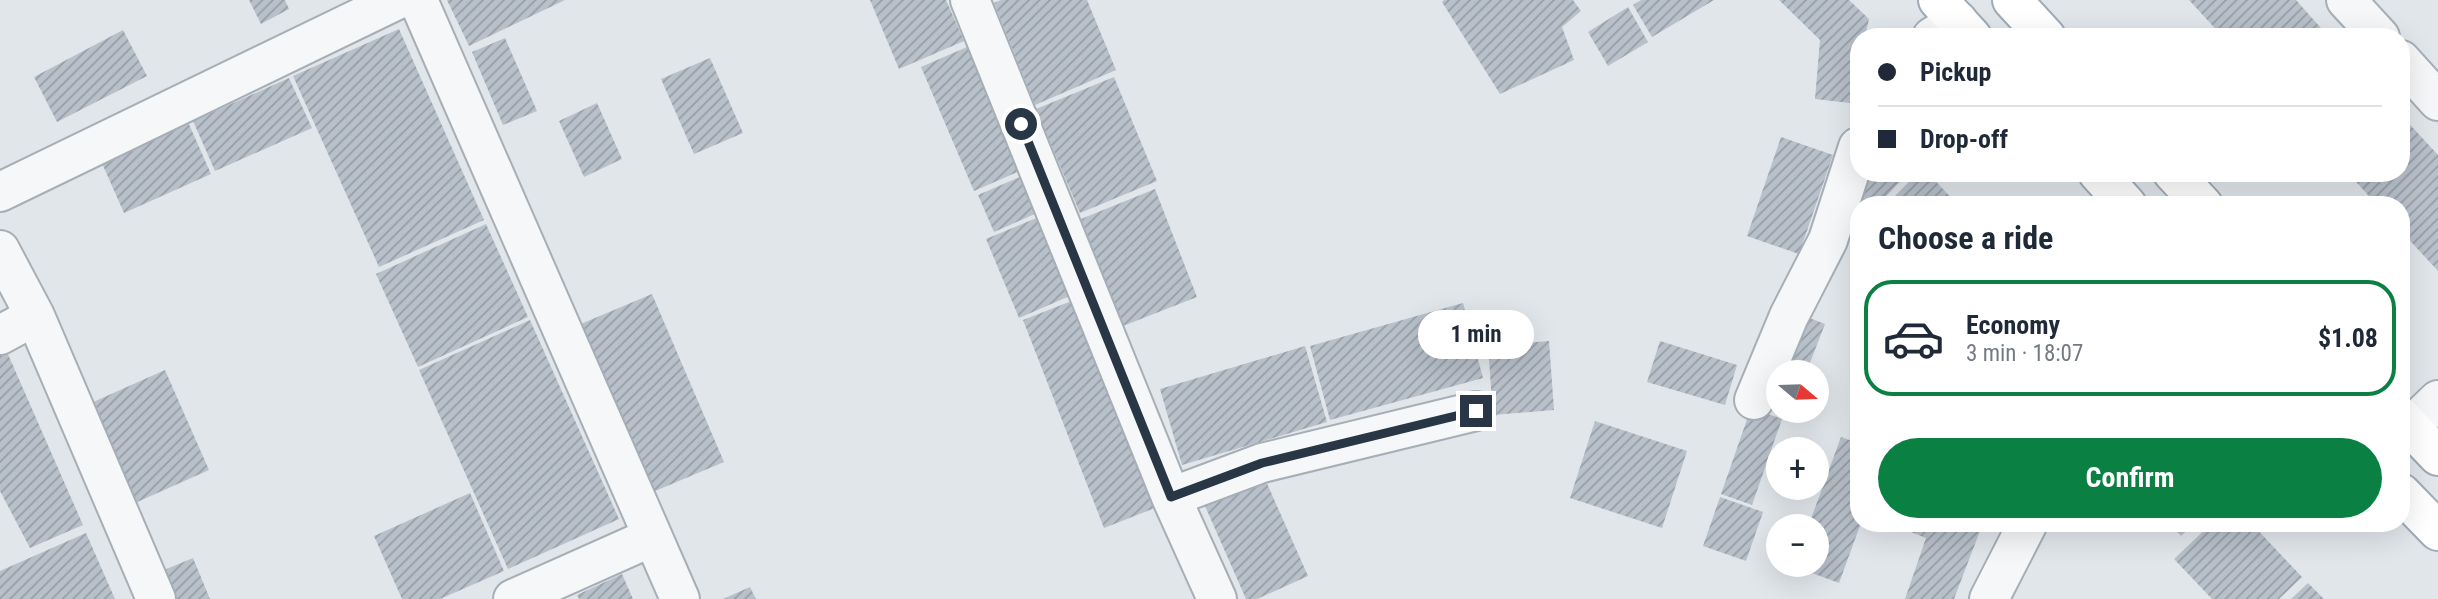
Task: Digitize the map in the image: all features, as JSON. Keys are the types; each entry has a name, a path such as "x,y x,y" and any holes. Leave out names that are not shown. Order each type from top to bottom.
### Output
{"main road":[{"path":"2011,0 2037,28"},
{"path":"2106,182 2119,196"},
{"path":"2181,182 2195,196"},
{"path":"2410,427 2438,456"},
{"path":"2410,502 2438,531"}],"street":[{"path":"0,192 397,0"},
{"path":"418,0 680,599"},
{"path":"971,0 1171,497 1217,599"},
{"path":"2346,0 2372,28"},
{"path":"2410,70 2438,101"},
{"path":"1754,400 1789,316 1828,240 1850,172"},
{"path":"0,250 35,316 156,599"},
{"path":"0,335 35,316"},
{"path":"2410,419 2438,400"},
{"path":"1171,497 1262,463 1476,411"},
{"path":"1989,599 2023,532"},
{"path":"513,599 652,537"}],"building":[{"path":"249,0 285,0 289,9 261,24"},
{"path":"447,0 565,0 469,46"},
{"path":"870,0 946,0 964,41 899,69"},
{"path":"1001,0 1087,0 1116,70 1035,105 994,3"},
{"path":"1573,0 1581,11 1562,27 1574,60 1500,94 1442,2"},
{"path":"1641,0 1714,0 1652,37 1633,5"},
{"path":"1779,0 1849,0 1869,19 1867,28 1850,28 1850,103 1815,99 1820,40"},
{"path":"2189,0 2296,0 2321,28 2215,28"},
{"path":"1628,7 1648,42 1608,66 1588,32"},
{"path":"399,29 484,220 379,267 293,76"},
{"path":"123,30 147,76 57,122 34,77"},
{"path":"505,38 537,111 503,125 472,52"},
{"path":"967,47 1020,171 974,191 921,67"},
{"path":"710,58 743,133 694,154 661,79"},
{"path":"1114,77 1157,181 1080,213 1036,109"},
{"path":"289,78 312,128 215,171 193,121"},
{"path":"597,103 622,159 584,177 559,121"},
{"path":"188,122 211,174 124,213 101,161"},
{"path":"2410,125 2438,155 2438,271 2410,241 2410,196 2369,196 2356,182 2410,182"},
{"path":"1781,137 1833,155 1799,254 1747,236"},
{"path":"1022,176 1037,213 994,232 978,195"},
{"path":"1860,182 1900,182 1886,196 1853,195"},
{"path":"1909,182 1936,182 1950,196 1895,196"},
{"path":"1155,189 1197,297 1123,326 1081,219"},
{"path":"1039,217 1072,295 1019,318 986,239"},
{"path":"486,224 528,317 418,367 376,274"},
{"path":"652,294 724,462 648,494 576,326"},
{"path":"1074,300 1155,508 1104,528 1023,320"},
{"path":"1463,303 1483,378 1330,420 1310,346"},
{"path":"1799,314 1825,324 1811,360 1782,360"},
{"path":"530,320 619,519 508,569 419,370"},
{"path":"1549,341 1554,410 1493,415 1488,346"},
{"path":"1660,341 1737,365 1725,405 1647,382"},
{"path":"1305,346 1327,422 1182,465 1160,389"},
{"path":"7,352 83,525 30,548 0,491 0,356"},
{"path":"165,370 209,470 135,503 91,403"},
{"path":"1751,408 1766,413 1766,424 1780,424 1776,437 1766,437 1766,465 1752,505 1721,494"},
{"path":"1595,421 1687,451 1662,528 1570,498"},
{"path":"1841,437 1850,440 1850,532 1858,532 1839,583 1823,577 1829,577 1829,514 1813,514 1818,500 1829,500 1829,470"},
{"path":"1265,479 1308,576 1257,599 1246,599 1205,506"},
{"path":"470,493 504,571 440,599 402,599 374,536"},
{"path":"1720,497 1763,512 1746,561 1703,546"},
{"path":"1911,532 1980,532 1954,599 1905,599 1926,538"},
{"path":"2202,532 2260,532 2302,577 2279,599 2212,599 2174,559"},
{"path":"86,533 115,599 0,599 0,571"},
{"path":"193,558 210,599 176,599 164,570"},
{"path":"622,574 633,599 579,599 577,595"},
{"path":"2308,583 2324,599 2291,599"},
{"path":"750,587 756,599 723,599"}],"route":[{"path":"1021,124 1171,497 1262,463 1476,411"}]}
